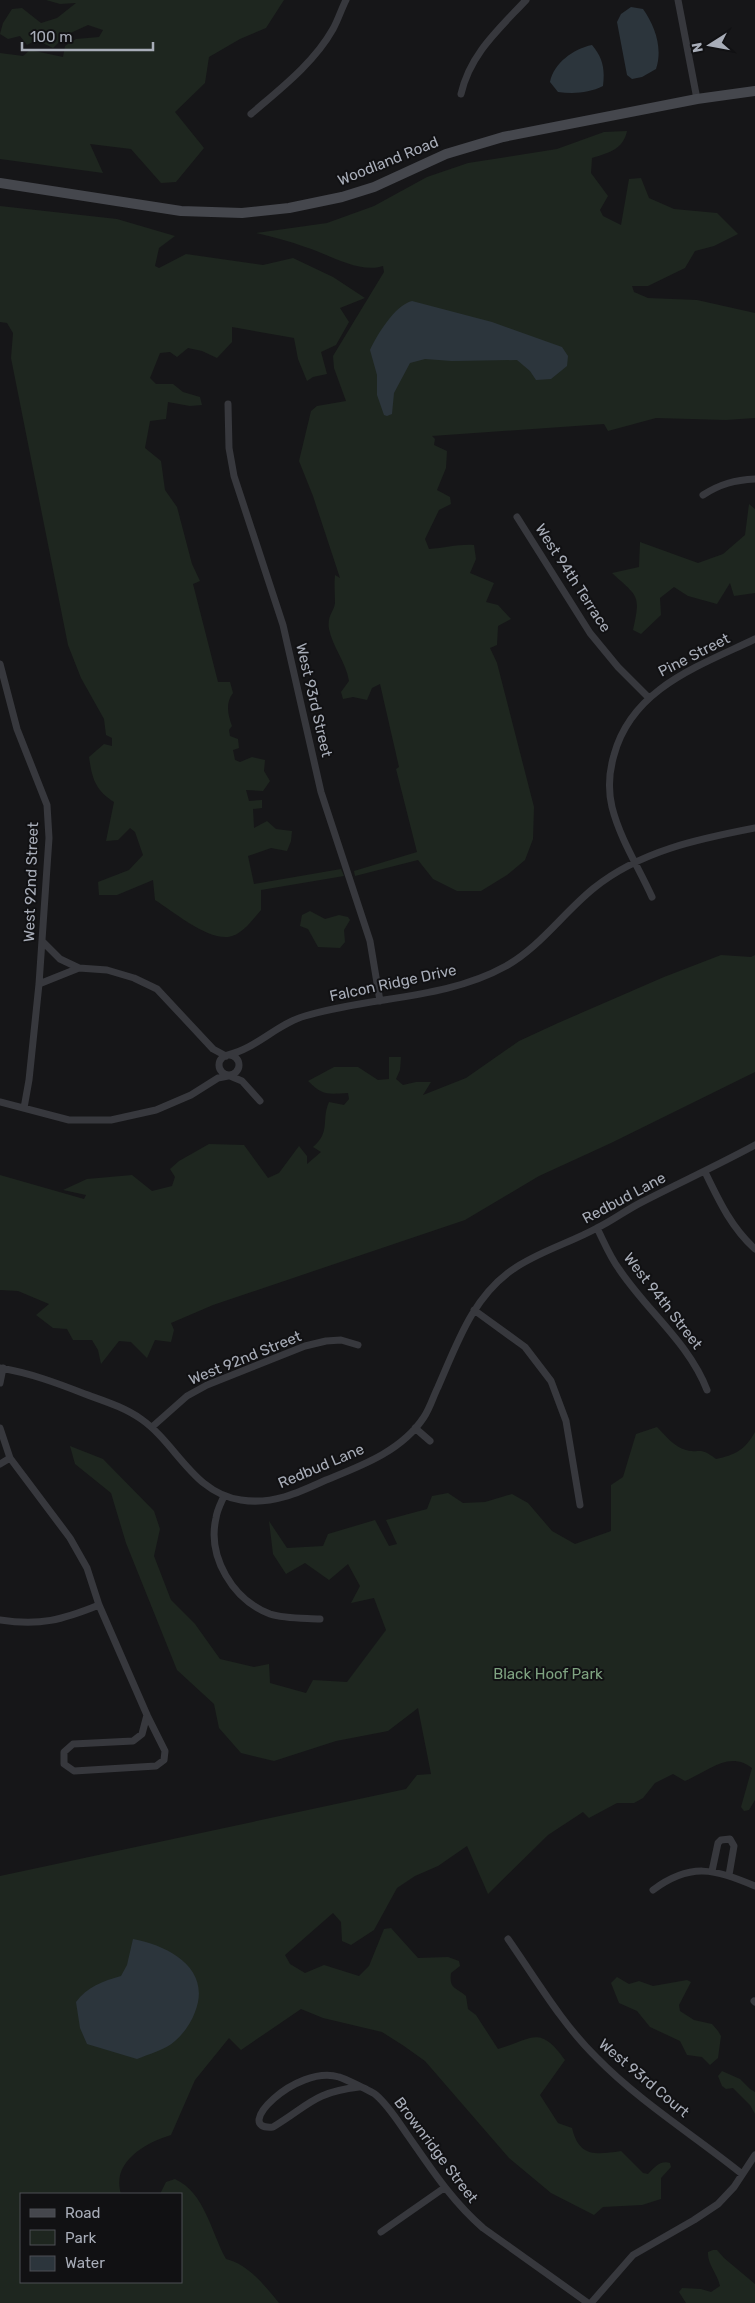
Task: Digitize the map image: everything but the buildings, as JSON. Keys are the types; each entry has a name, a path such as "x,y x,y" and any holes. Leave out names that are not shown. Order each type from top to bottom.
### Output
{"main road":[{"name":"Woodland Road","path":"0,183 210,214 275,210 312,204 374,187 429,161 477,144 544,128 755,90"}],"street":[{"path":"251,114 296,74 319,50 333,29 346,0"},
{"path":"461,94 473,62 487,40 526,0"},
{"path":"678,0 697,99"},
{"name":"West 93rd Street","path":"228,404 229,448 234,476 283,625 321,792 370,941 380,1001"},
{"path":"703,495 731,481 755,479"},
{"name":"West 94th Terrace","path":"517,517 590,633 618,667 648,697"},
{"name":"Pine Street","path":"636,862 616,820 609,783 613,759 629,720 648,697 682,674 755,640"},
{"name":"West 92nd Street","path":"0,664 17,729 46,805 49,838 39,984 29,1080 24,1108"},
{"name":"Falcon Ridge Drive","path":"227,1055 245,1050 274,1031 302,1017 422,994 451,986 508,965 531,947 593,889 636,862 687,843 755,828"},
{"path":"636,862 652,897"},
{"path":"42,941 60,959 78,968 107,970 134,978 157,990 213,1049 235,1057 242,1081"},
{"path":"39,984 78,968"},
{"path":"213,1049 222,1073 242,1081 260,1101"},
{"path":"0,1102 69,1120 112,1120 156,1110 191,1095 206,1085 229,1076 239,1067 245,1050"},
{"path":"206,1085 222,1058 227,1055"},
{"name":"Redbud Lane","path":"2,1368 38,1376 104,1401 139,1417 173,1450 192,1474 224,1496 255,1502 289,1496 378,1458 415,1428 426,1413 458,1340 474,1310 490,1290 513,1269 598,1228 640,1203 705,1172 755,1145"},
{"path":"705,1172 729,1220 740,1235 755,1249"},
{"name":"West 94th Street","path":"598,1228 619,1269 690,1357 701,1373 707,1390"},
{"path":"474,1310 525,1347 551,1381 566,1421 580,1505"},
{"name":"West 92nd Street","path":"152,1428 187,1396 207,1385 305,1346 341,1340 358,1345"},
{"path":"0,1383 2,1368"},
{"path":"0,1428 5,1448 10,1458 79,1553 87,1568 99,1605 147,1715 165,1751 164,1760 156,1766 74,1771 64,1764 64,1752 73,1744 133,1742 142,1734 147,1715"},
{"path":"415,1428 430,1441"},
{"path":"0,1464 10,1458"},
{"path":"224,1496 215,1518 215,1548 226,1576 235,1589 245,1599 271,1614 320,1619"},
{"path":"0,1620 39,1624 58,1621 99,1605"},
{"path":"712,1871 716,1847 721,1840 726,1839 733,1842 734,1846 729,1875"},
{"path":"652,1890 670,1877 679,1874 712,1871 729,1875 755,1886"},
{"name":"West 93rd Court","path":"508,1939 567,2023 596,2058 660,2111 742,2174"},
{"name":"Brownridge Street","path":"359,2087 332,2090 273,2127 266,2128 261,2125 258,2119 259,2114 269,2102 285,2090 304,2080 330,2074 342,2078 376,2095 392,2113 456,2203 483,2228 590,2303"},
{"path":"590,2303 633,2255 706,2213 734,2187 755,2155"},
{"path":"381,2232 444,2188"}],"green space":[{"path":"46,0 284,0 266,28 240,39 209,57 205,83 175,112 204,148 176,182 161,183 131,149 90,144 103,173 0,159 0,53 23,56 30,50 63,57 65,46 76,39 99,37 103,30 88,25 66,35 53,48 36,40 27,45 20,36 8,39 0,34 3,23 12,9 22,8 41,23 57,18 76,3 60,4"},
{"path":"627,131 622,143 618,147 592,158 591,173 608,196 600,210 603,216 621,225 629,179 641,178 649,198 674,209 717,213 738,234 714,246 695,251 685,268 648,286 632,286 634,292 648,298 697,300 755,313 755,418 726,420 656,418 608,431 604,424 432,436 435,439 434,445 447,451 446,468 437,490 450,497 451,504 439,510 425,539 429,549 474,545 476,559 470,573 494,583 486,602 498,605 511,619 498,626 497,645 490,648 497,663 534,807 533,839 525,860 507,875 481,891 457,891 433,879 418,860 355,876 354,871 417,852 396,769 399,767 380,684 372,688 367,700 353,697 343,699 341,692 349,681 329,629 330,617 335,603 335,575 340,578 313,496 299,461 311,411 317,406 346,401 334,368 333,356 384,272 383,266 374,268 354,265 293,243 256,233 327,223 374,206 427,177 468,163 557,149 604,132"},
{"path":"0,206 117,219 175,236 159,248 155,266 159,268 186,254 263,265 293,258 333,277 365,298 340,308 349,322 336,345 321,352 327,374 313,377 307,381 298,359 294,338 232,327 232,342 217,358 202,351 188,348 177,357 170,352 160,353 150,378 156,384 173,384 183,392 200,397 202,405 190,406 168,402 166,419 150,421 145,448 161,461 165,490 177,507 192,564 200,581 193,584 218,682 230,682 233,693 228,705 232,726 229,730 230,736 238,739 239,748 233,750 235,760 240,762 252,757 265,760 264,771 270,781 263,791 246,790 249,801 262,800 262,808 253,809 254,828 267,821 276,829 292,831 287,851 271,848 248,856 254,884 341,869 344,876 261,890 261,910 247,926 233,936 210,934 181,918 155,900 153,880 117,895 99,895 98,882 129,870 143,855 135,832 130,828 118,840 106,841 114,802 102,793 96,783 91,771 89,757 104,744 112,746 112,738 106,735 104,719 81,678 68,645 11,358 13,333 7,323 0,322"},
{"path":"749,504 755,509 755,593 734,596 730,583 717,604 688,596 674,587 660,598 661,615 641,634 633,630 637,602 632,592 612,573 639,567 640,542 698,563 723,554 745,535"},
{"path":"310,911 325,919 339,915 348,917 350,920 344,930 345,942 340,948 318,947 308,929 300,926 302,915"},
{"path":"721,955 751,957 755,955 755,1072 611,1143 539,1176 465,1220 213,1305 171,1323 174,1330 171,1342 155,1340 147,1358 131,1342 119,1341 101,1364 98,1350 92,1340 73,1340 67,1329 53,1328 36,1315 49,1304 18,1291 0,1290 0,1175 84,1199 86,1195 63,1190 87,1179 132,1175 152,1191 172,1186 175,1177 170,1169 179,1161 209,1144 244,1145 268,1178 279,1173 299,1146 307,1156 307,1164 321,1152 313,1147 319,1141 324,1131 329,1102 344,1105 349,1099 348,1093 322,1092 308,1081 334,1067 358,1067 378,1080 389,1079 389,1057 401,1057 400,1070 396,1079 403,1085 416,1082 431,1082 423,1095 466,1078 519,1041 664,977"},
{"name":"Black Hoof Park","path":"657,1427 678,1446 691,1451 703,1451 716,1459 739,1451 755,1432 755,1800 749,1810 744,1811 741,1807 752,1768 743,1763 735,1761 718,1764 685,1781 673,1774 655,1783 643,1798 634,1803 617,1803 589,1818 583,1812 548,1835 488,1894 467,1846 438,1866 415,1876 397,1888 374,1930 351,1945 342,1941 341,1922 333,1913 285,1955 290,1964 305,1973 324,1965 359,1976 369,1966 384,1929 391,1928 418,1958 448,1957 459,1961 460,1966 451,1973 452,1985 466,1996 468,2009 476,2015 498,2049 534,2037 541,2038 548,2041 565,2060 540,2095 558,2123 572,2128 579,2144 584,2149 596,2153 621,2151 643,2173 648,2174 660,2164 670,2163 671,2167 661,2178 661,2199 642,2205 603,2207 594,2215 551,2193 509,2158 425,2061 382,2032 323,2018 301,2009 241,2050 229,2038 195,2080 171,2135 141,2149 126,2163 121,2172 119,2183 121,2193 20,2193 20,2283 182,2283 182,2193 160,2193 166,2182 175,2179 185,2185 200,2203 226,2259 249,2271 279,2303 0,2303 0,1876 406,1789 417,1775 431,1774 418,1708 388,1731 336,1741 274,1761 241,1753 219,1728 214,1704 177,1670 126,1543 111,1493 75,1464 70,1446 103,1459 154,1511 160,1529 154,1556 171,1600 195,1624 220,1659 254,1667 269,1664 270,1683 306,1693 313,1680 347,1682 386,1630 374,1598 351,1603 360,1586 348,1564 329,1580 305,1563 286,1574 273,1554 269,1521 287,1548 323,1546 328,1534 375,1520 389,1546 397,1544 386,1520 427,1509 432,1496 448,1493 463,1503 485,1502 512,1494 528,1503 552,1531 575,1544 611,1531 611,1485 623,1477 636,1434"},
{"path":"617,1977 629,1984 639,1981 653,1986 687,1980 691,1982 679,2005 680,2011 694,2020 712,2024 718,2031 721,2036 718,2058 710,2065 702,2057 687,2055 680,2041 650,2027 637,2011 619,2003 611,1983"},
{"path":"722,2071 740,2079 755,2092 755,2114 750,2105 733,2088 726,2089 722,2086 718,2076"},
{"path":"717,2250 755,2284 755,2303 686,2303 679,2292 682,2288 701,2289 711,2292 720,2286 708,2256 708,2252"}],"water":[{"path":"631,7 643,9 657,38 659,53 656,69 642,77 632,79 627,75 617,22 621,14"},
{"path":"592,45 599,55 602,64 604,74 603,86 581,92 558,92 550,82 560,63 571,53"},
{"path":"412,301 492,322 562,347 568,356 567,366 551,379 536,380 530,371 517,360 452,361 425,359 410,363 394,393 392,414 384,415 377,395 377,375 370,350 393,314 399,308"},
{"path":"133,1939 161,1947 184,1962 193,1972 198,1983 199,1997 195,2012 187,2028 178,2038 167,2047 137,2059 87,2044 80,2028 76,2002 85,1992 96,1985 121,1976 127,1965"}]}
